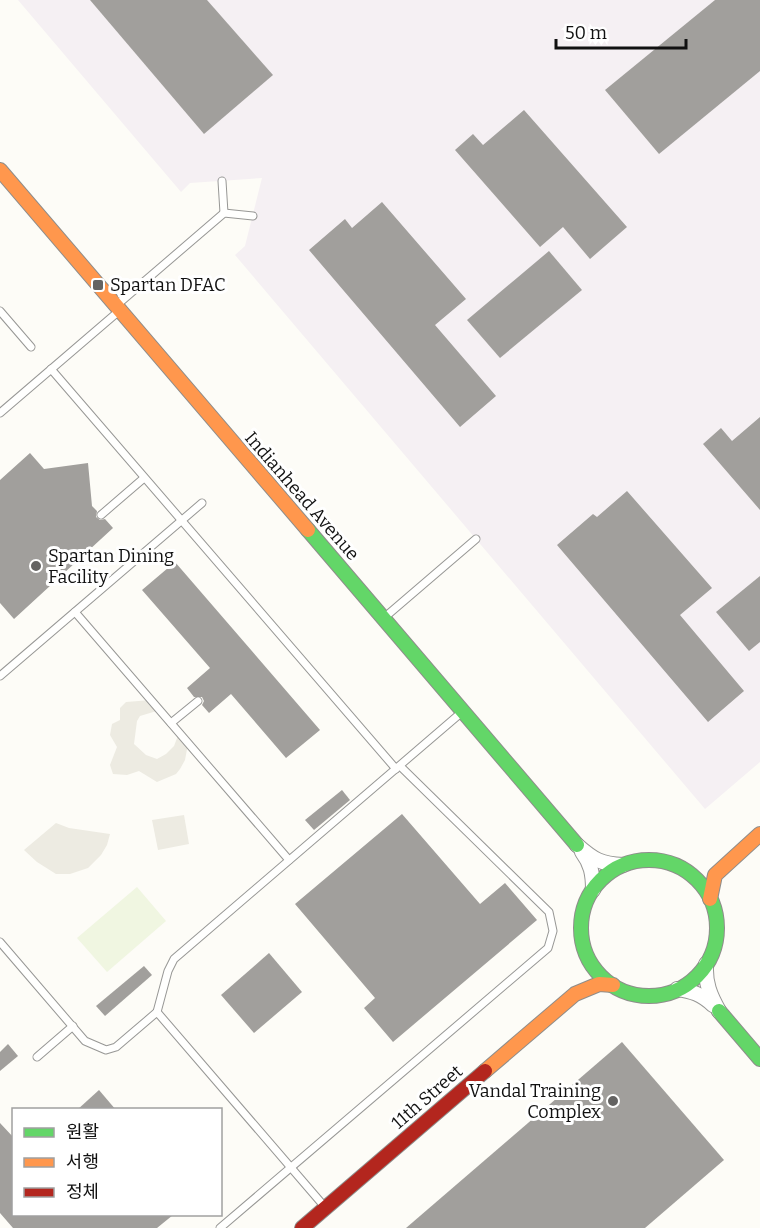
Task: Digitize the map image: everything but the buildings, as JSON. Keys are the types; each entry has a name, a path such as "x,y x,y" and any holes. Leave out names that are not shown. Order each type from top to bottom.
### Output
{"main road":[{"name":"Indianhead Avenue","path":"0,170 577,845"},
{"path":"710,899 715,875 760,834"},
{"path":"687,872 700,884 710,899 716,916 714,946 706,964 694,979 677,989 659,994 645,995 629,992 613,985 596,970 587,956 582,939 581,923 584,907 593,890 606,876 623,865 640,861 659,861 687,872 701,874 714,871 727,863"},
{"path":"575,994 582,982 587,956"},
{"path":"575,994 599,984 613,985"},
{"name":"11th Street","path":"302,1228 575,994"},
{"path":"719,1011 760,1059"}],"street":[{"path":"577,845 592,858 605,864 623,865"},
{"path":"577,845 593,873 593,890"},
{"path":"706,964 705,981 719,1011"},
{"path":"677,989 704,996 719,1011"}],"lane":[{"path":"222,180 225,213"},
{"path":"0,413 225,213 253,216"},
{"path":"0,311 31,347"},
{"path":"51,369 398,767 549,912 553,931 548,948 220,1228"},
{"path":"101,515 144,477"},
{"path":"0,676 202,503"},
{"path":"383,618 476,539"},
{"path":"75,612 289,860"},
{"path":"171,723 198,701"},
{"path":"0,942 85,1041 106,1050 117,1047 157,1012 168,971 174,958 463,712"},
{"path":"157,1012 326,1208"},
{"path":"37,1057 73,1026"}],"shaded area":[{"path":"18,0 760,0 760,762 705,809 235,255 245,246 262,178 190,183 181,192"},
{"path":"151,700 160,710 140,716 137,721 134,744 146,755 157,759 174,746 179,733 188,744 185,760 176,774 157,782 139,771 127,775 113,774 110,765 117,747 110,735 112,724 120,720 120,708 126,702"},
{"path":"184,815 189,844 158,850 152,820"},
{"path":"56,823 69,828 110,834 107,845 88,868 70,874 56,874 24,850"}],"green space":[{"path":"137,887 166,921 107,972 77,938"}],"traffic: fast":[{"path":"308,530 577,845"},
{"path":"649,860 675,866 697,880 711,902 717,928 711,954 697,976 675,990 649,996 623,990 601,976 587,954 581,928 587,902 601,880 623,866 649,860"},
{"path":"719,1011 760,1059"}],"traffic: slow":[{"path":"0,170 308,530"},
{"path":"710,899 715,875 760,834"},
{"path":"485,1071 575,994 599,984 613,985"}],"traffic: jam":[{"path":"302,1228 485,1071"}],"place":[{"name":"Spartan DFAC","path":"98,285"},
{"name":"Spartan Dining Facility","path":"36,566"},
{"name":"Vandal Training Complex","path":"613,1101"}]}
